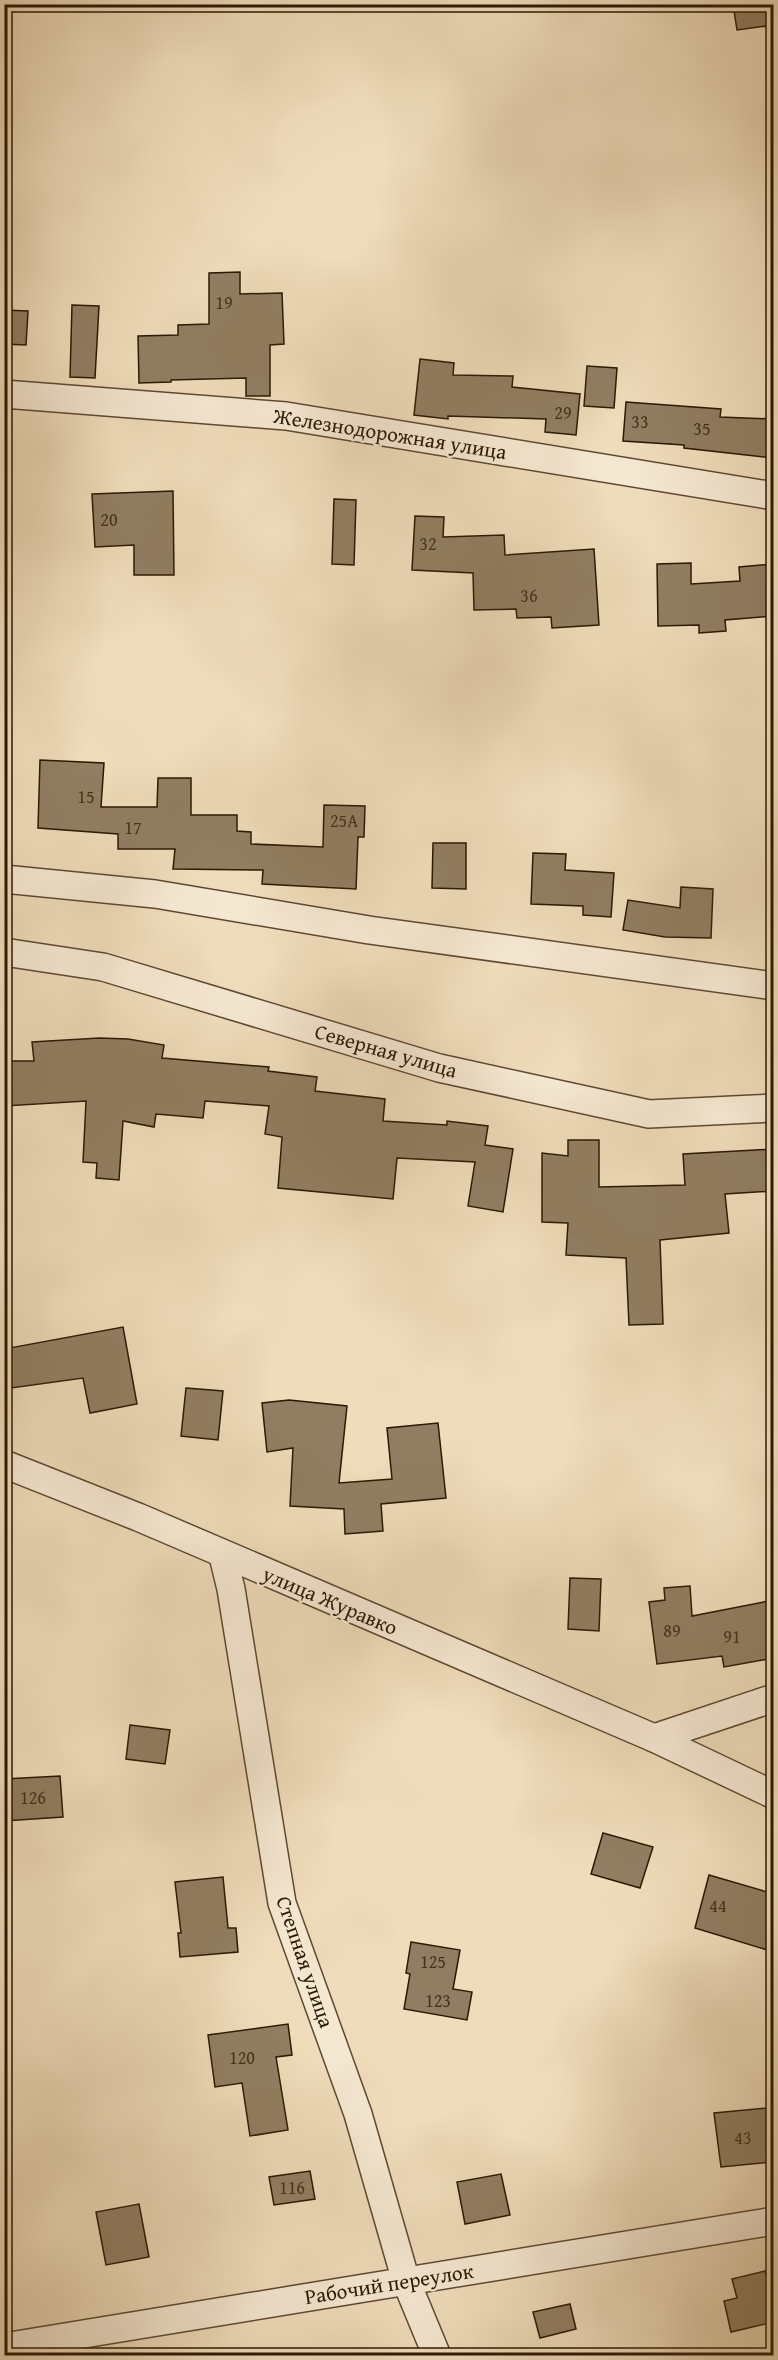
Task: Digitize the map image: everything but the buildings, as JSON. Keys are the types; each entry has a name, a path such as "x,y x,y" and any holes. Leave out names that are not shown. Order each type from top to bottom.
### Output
{"street":[{"name":"Железнодорожная улица","path":"4,394 286,416 774,496"},
{"path":"4,879 154,894 369,930 774,986"},
{"name":"Северная улица","path":"4,952 103,967 439,1068 649,1114 774,1108"},
{"name":"улица Журавко","path":"4,1464 138,1517 223,1556 654,1738 774,1795"},
{"name":"Степная улица","path":"223,1556 233,1600 282,1903 358,2114 406,2281 437,2355"},
{"path":"654,1738 774,1698"},
{"name":"Рабочий переулок","path":"4,2347 774,2221"}]}
